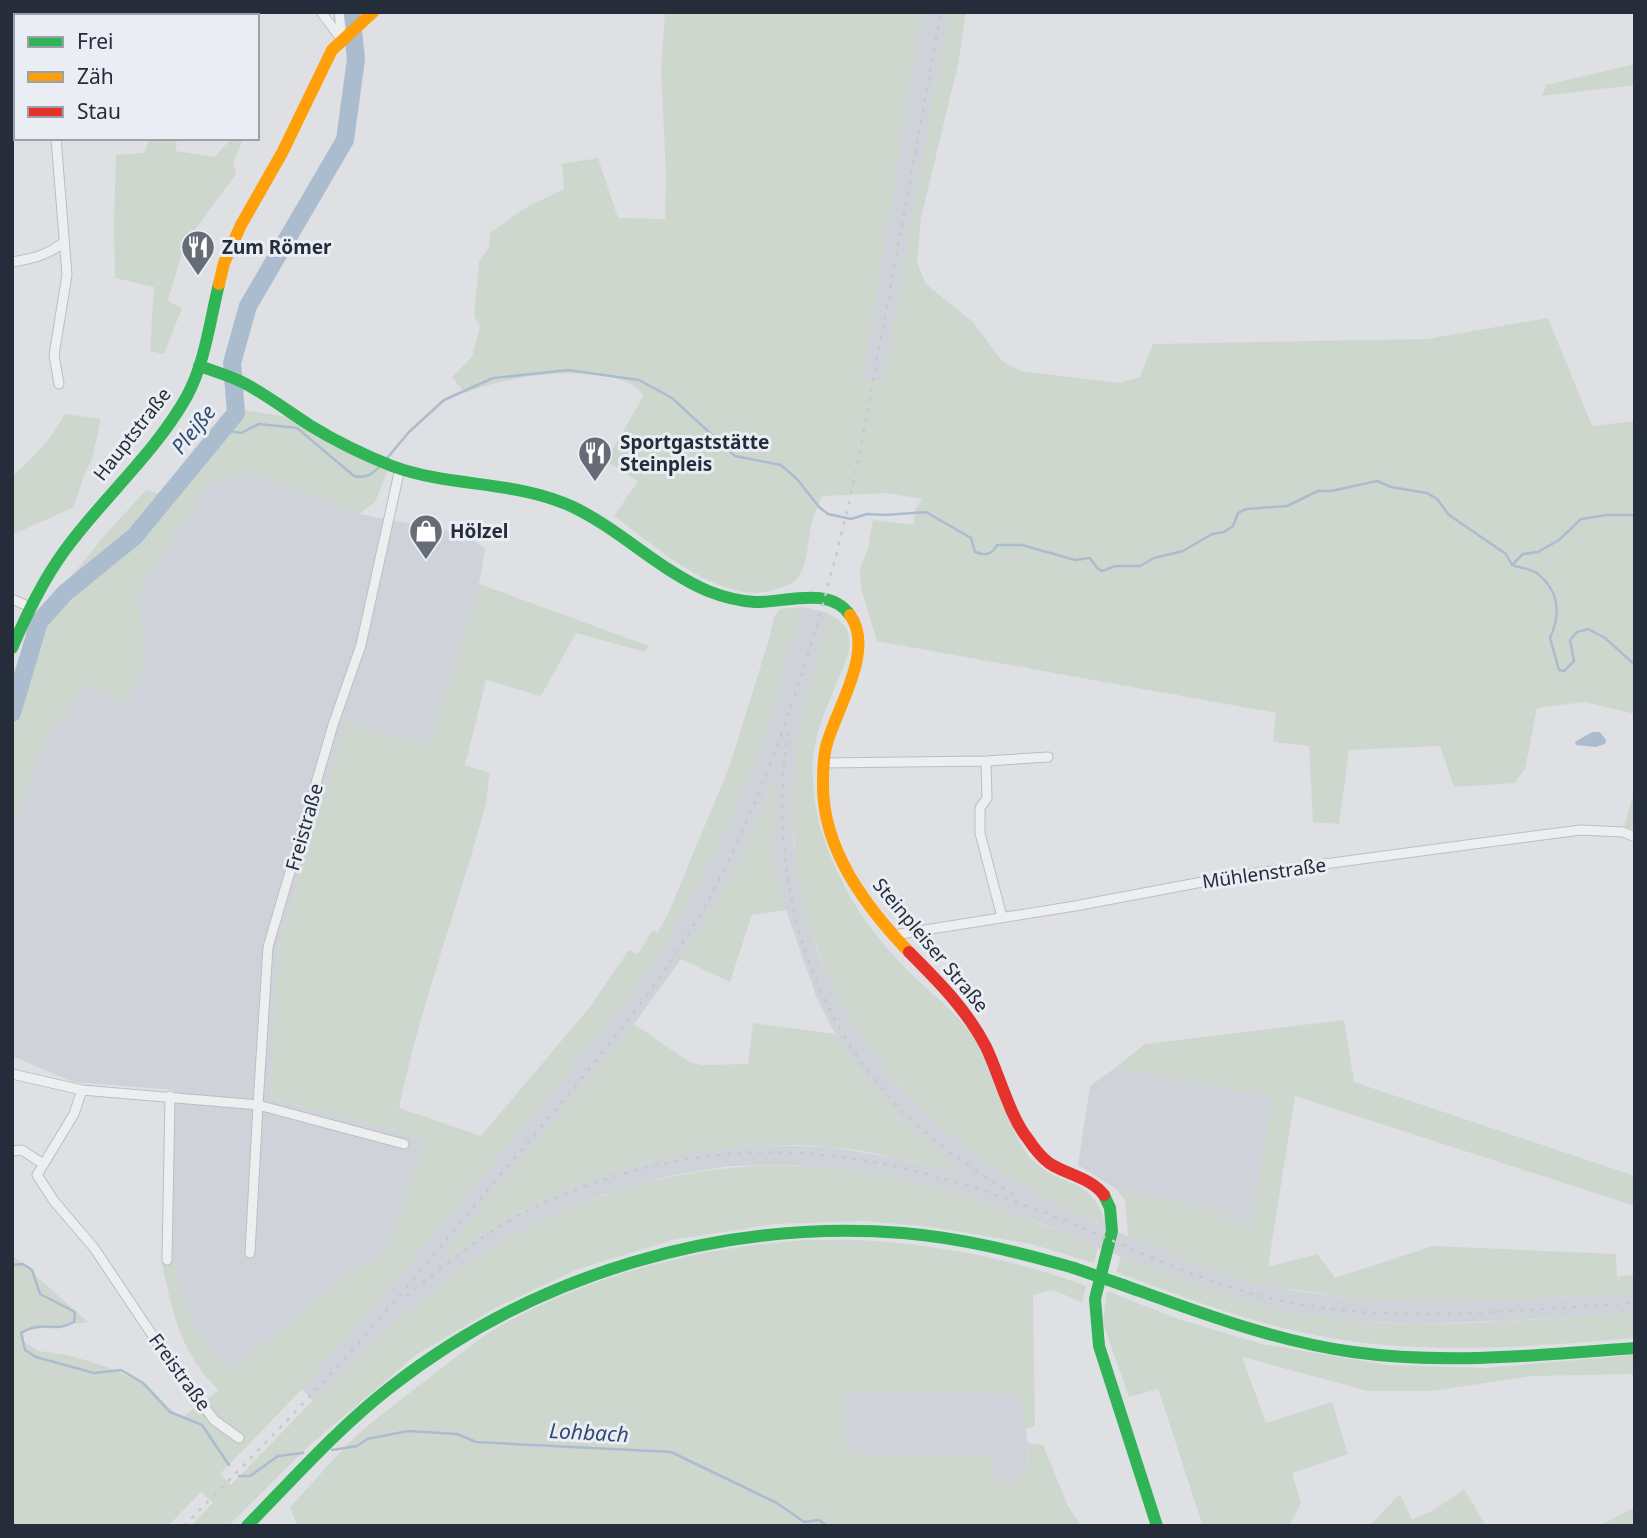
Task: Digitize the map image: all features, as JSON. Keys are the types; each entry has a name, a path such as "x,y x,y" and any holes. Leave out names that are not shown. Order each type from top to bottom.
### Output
{"main road":[{"name":"Hauptstraße","path":"12,648 30,607 64,551 171,421 188,394 198,366 224,263 332,50 373,12"},
{"path":"198,366 249,386 334,440 396,467"},
{"name":"Steinpleiser Straße","path":"396,467 551,498 585,514 701,588 722,596 758,603 806,597 831,600 849,612 855,620 860,647 832,726 824,763 823,801 832,840 870,907 957,1002 975,1027 992,1059 1023,1133 1050,1163 1084,1177 1100,1189 1108,1202 1112,1217 1112,1234 1095,1298 1099,1346 1157,1526"},
{"path":"247,1526 337,1434 412,1370 495,1318 567,1284 647,1257 746,1236 836,1230 923,1235 977,1243 1074,1268 1220,1320 1271,1335 1353,1352 1449,1359 1635,1348"}],"street":[{"path":"321,12 344,38"},
{"path":"339,12 344,38"},
{"path":"55,140 67,275 54,355 58,384"},
{"path":"12,262 55,250 64,242"},
{"name":"Freistraße","path":"250,1253 268,947 333,725 361,645 396,467"},
{"path":"12,599 30,607"},
{"path":"824,763 986,761 1048,757"},
{"path":"986,761 988,797 980,808 980,833 1002,917"},
{"name":"Mühlenstraße","path":"894,935 1234,876 1581,830 1623,832 1635,837"},
{"path":"12,1074 82,1090 257,1104 404,1144"},
{"path":"12,1151 22,1150 43,1164 74,1114 82,1090"},
{"path":"167,1260 170,1096"},
{"name":"Freistraße","path":"43,1164 37,1175 54,1201 94,1248 214,1420 239,1438"}],"shaded area":[{"path":"665,12 922,12 863,378 883,381 949,12 966,12 958,64 921,218 917,263 926,284 973,322 1002,361 1020,371 1119,383 1140,377 1153,344 1427,339 1548,318 1592,426 1635,421 1635,714 1585,702 1537,708 1525,769 1515,783 1454,787 1440,746 1349,750 1339,824 1313,822 1309,746 1273,742 1276,713 877,641 861,588 860,569 868,548 873,520 914,525 915,510 922,499 887,493 822,496 812,523 801,573 793,582 774,590 754,593 732,589 711,582 669,557 614,516 638,481 606,461 644,395 629,384 609,377 584,374 531,376 465,393 452,377 472,357 480,327 474,316 479,262 489,247 490,233 527,207 564,189 562,164 598,158 618,218 665,219 666,175 661,70"},
{"path":"922,12 949,12 883,381 863,378"},
{"path":"1635,64 1635,85 1542,96 1546,85"},
{"path":"149,140 177,140 176,151 214,157 230,140 243,140 233,163 236,174 191,235 181,256 168,301 182,308 164,354 150,351 154,287 115,278 116,155 144,153"},
{"path":"244,410 288,417 331,445 389,468 375,502 359,514 251,471 206,485 138,594 146,664 126,703 86,684 46,739 12,824 12,675 39,616 104,536 146,490 165,496"},
{"path":"65,414 101,419 92,459 74,507 12,535 12,476 41,448"},
{"path":"250,471 359,514 466,534 485,549 479,584 458,659 428,746 347,722 278,948 270,1098 425,1139 388,1250 344,1277 229,1373 191,1322 172,1252 174,1090 73,1082 12,1056 12,824 46,739 86,684 126,703 146,664 138,594 206,485"},
{"path":"479,584 649,646 645,652 576,633 541,696 486,680 465,765 490,773 485,805 417,1033 399,1108 481,1136 590,1007 629,950 638,954 653,930 657,933 668,914 730,765 774,617 780,609 803,607 757,759 724,834 664,947 623,1004 391,1286 302,1389 220,1474 231,1485 320,1393 384,1332 450,1277 484,1253 533,1225 585,1202 638,1185 692,1173 748,1167 804,1166 860,1171 939,1188 1031,1220 1098,1248 1094,1263 1031,1244 933,1227 864,1221 775,1224 672,1240 576,1270 495,1308 416,1355 311,1444 228,1526 191,1526 213,1503 201,1492 168,1526 12,1526 12,1255 88,1322 24,1331 24,1342 39,1351 68,1355 107,1367 146,1384 180,1419 219,1390 195,1362 174,1315 162,1263 172,1252 191,1322 229,1372 344,1277 388,1250 425,1139 270,1098 278,948 347,721 428,746 458,659"},
{"path":"803,607 829,613 800,728 793,783 793,839 804,905 817,951 829,979 898,1085 942,1128 997,1169 1089,1220 1210,1270 1296,1291 1345,1298 1431,1302 1635,1295 1635,1313 1415,1324 1343,1320 1290,1312 1222,1295 1098,1248 1041,1223 914,1182 860,1171 795,1165 729,1166 669,1176 602,1195 545,1219 484,1254 424,1299 313,1401 302,1389 519,1133 623,1004 664,947 724,834 757,759","holes":["775,772 774,867 816,996 835,1034 889,1107 930,1146 956,1166 954,1172 896,1158 829,1147 762,1145 694,1152 600,1176 557,1194 503,1221 448,1258 443,1253 634,1024 681,959 723,891 753,832"]},
{"path":"829,614 844,626 850,642 845,662 821,722 813,758 815,804 832,860 855,905 886,947 968,1029 988,1065 1025,1151 1040,1167 1084,1189 1093,1197 1106,1227 1038,1194 976,1154 922,1109 876,1057 839,998 812,934 796,862 793,785 802,720"},
{"path":"776,770 774,867 786,910 752,915 730,982 681,959 723,891 753,832"},
{"path":"1632,798 1635,798 1635,827 1623,832"},
{"path":"1344,1020 1354,1082 1635,1176 1635,1206 1295,1096 1268,1267 1317,1254 1335,1278 1433,1246 1616,1254 1617,1277 1635,1274 1635,1295 1431,1302 1345,1298 1249,1282 1210,1270 1128,1236 1125,1200 1115,1188 1224,1212 1224,1219 1251,1225 1273,1098 1115,1068 1145,1044"},
{"path":"753,1023 835,1034 890,1105 921,1137 956,1166 954,1172 876,1154 829,1147 787,1145 703,1151 621,1171 582,1184 506,1220 448,1258 443,1253 634,1024 688,1061 701,1065 748,1064"},
{"path":"1115,1068 1273,1098 1251,1225 1224,1219 1224,1212 1115,1188 1078,1165 1090,1086"},
{"path":"805,1240 875,1241 955,1251 1009,1262 1086,1286 1082,1302 1053,1290 1033,1295 1035,1426 1025,1429 1020,1395 963,1392 846,1393 846,1452 872,1455 993,1456 992,1480 1015,1483 1025,1470 1028,1443 1043,1445 1068,1506 1081,1526 297,1526 290,1507 355,1437 500,1326 546,1303 617,1275 728,1249"},
{"path":"1121,1257 1246,1300 1332,1318 1418,1324 1635,1313 1635,1338 1474,1348 1354,1342 1290,1330 1214,1308 1116,1272"},
{"path":"1107,1291 1178,1319 1262,1344 1387,1365 1485,1368 1635,1355 1635,1374 1531,1376 1433,1391 1368,1391 1242,1357 1266,1423 1332,1402 1348,1454 1292,1473 1301,1503 1289,1526 1203,1526 1158,1389 1129,1397 1103,1323"},
{"path":"963,1392 1020,1395 1028,1443 1027,1467 1023,1478 1015,1483 970,1478 845,1475 846,1393"},
{"path":"1464,1489 1485,1524 1483,1526 1369,1526 1400,1494 1412,1520 1434,1510"},
{"path":"1635,1507 1635,1526 1599,1526"}],"water":[{"path":"1592,732 1600,732 1606,740 1605,744 1596,747 1576,745 1575,742"}],"waterway":[{"name":"Pleiße","path":"12,713 39,622 65,593 135,536 236,413 232,363 248,306 345,140 356,59 351,12"},
{"path":"388,457 409,432 444,400 493,378 568,370 639,380 672,398 735,456 781,465 828,514 851,519 867,514 926,512 971,538 975,552 990,553 997,545 1022,545 1075,560 1090,558 1102,571 1116,566 1140,566 1154,558 1183,551 1212,534 1224,532 1233,526 1238,513 1246,509 1287,506 1318,491 1331,491 1377,481 1391,487 1427,493 1437,499 1449,515 1506,554 1512,565 1533,571 1545,581 1556,603 1556,620 1550,638 1559,670 1564,671 1574,661 1570,640 1577,632 1588,629 1605,638 1635,665"},
{"path":"224,430 241,433 259,424 297,428 354,476 369,475 381,465"},
{"path":"1512,565 1523,554 1538,552 1559,540 1581,519 1635,515"},
{"name":"Lohbach","path":"12,1265 23,1264 32,1270 40,1294 75,1312 74,1322 67,1325 36,1327 21,1333 25,1350 36,1357 94,1373 121,1370 143,1383 170,1412 202,1425 229,1465"},
{"name":"Lohbach","path":"332,1450 357,1446 367,1439 408,1431 457,1434 476,1442 671,1452 777,1503 804,1522 819,1520 827,1526"},
{"name":"Lohbach","path":"239,1476 250,1476 278,1456 303,1453"}],"railway":[{"path":"184,1526 365,1336 605,1049 686,938 730,858 766,776 796,692 845,519 866,421 941,12"},
{"path":"788,732 783,784 783,835 789,886 800,935 817,983 840,1029 868,1072 902,1111 955,1156 1013,1194"},
{"path":"406,1296 492,1231 532,1208 575,1190 674,1161 728,1154 781,1152 885,1164 937,1177 1043,1212 1205,1279 1260,1296 1306,1305 1353,1311 1447,1314 1635,1303"}],"traffic: fast":[{"path":"12,648 36,597 57,561 145,456 187,396 203,356 219,284"},
{"path":"199,366 244,383 311,426 392,466 437,478 529,492 573,507 591,516 673,572 708,591 755,602 806,598 831,600 850,615"},
{"path":"1104,1195 1110,1208 1112,1231 1095,1299 1099,1346 1157,1526"},
{"path":"247,1526 354,1418 392,1386 448,1347 507,1313 569,1285 633,1262 699,1246 766,1235 835,1231 903,1233 947,1238 1074,1268"},
{"path":"1074,1268 1123,1285"},
{"path":"1123,1285 1265,1333 1353,1352 1459,1358 1635,1348"}],"traffic: slow":[{"path":"219,284 224,263 241,225 282,153 332,50 373,12"},
{"path":"850,615 857,629 856,663 825,752 825,808 838,854 850,876 877,916 909,952"}],"traffic: jam":[{"path":"909,952 951,996 978,1033 1016,1119 1035,1149 1049,1163 1092,1184 1104,1195"}],"place":[{"name":"Zum Römer","path":"198,277"},
{"name":"Sportgaststätte Steinpleis","path":"595,483"},
{"name":"Hölzel","path":"426,561"}]}
